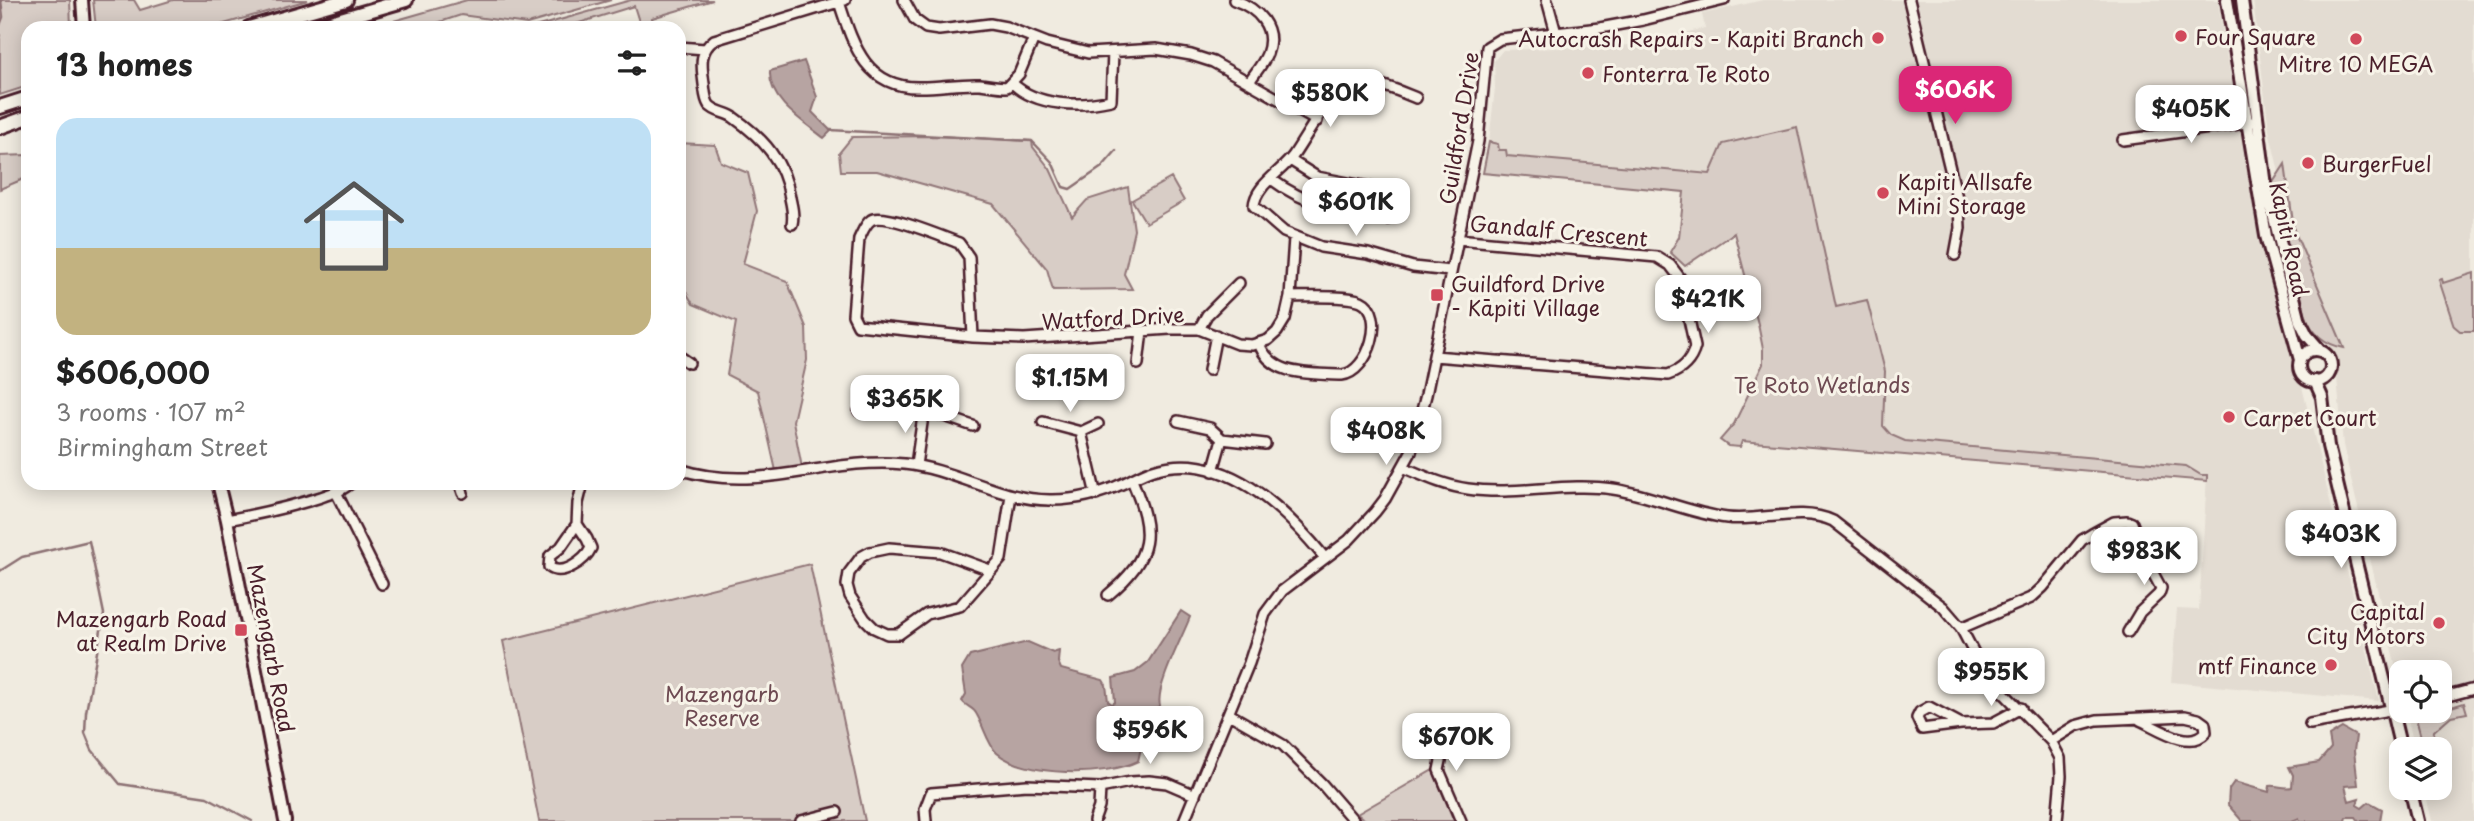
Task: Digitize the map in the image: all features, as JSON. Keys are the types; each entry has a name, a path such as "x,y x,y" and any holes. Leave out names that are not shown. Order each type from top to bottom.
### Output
{"highway":[{"path":"273,21 346,0"},
{"path":"334,21 407,0"},
{"path":"0,107 21,100"},
{"path":"0,127 21,120"}],"main road":[{"path":"82,0 84,21"},
{"name":"Kapiti Road","path":"2227,0 2273,217 2302,326 2321,351"},
{"name":"Kapiti Road","path":"2242,0 2252,122 2266,236 2300,360"},
{"path":"2266,236 2273,217"},
{"path":"2308,351 2321,351 2329,359 2330,368 2323,379 2309,380 2299,369 2300,360 2308,351"},
{"path":"2315,381 2322,397 2328,446 2389,683"},
{"name":"Mazengarb Road","path":"220,490 285,821"},
{"path":"2413,800 2418,821"}],"street":[{"path":"904,0 915,20 926,28 939,30 990,24 1088,53 1156,50 1191,55 1213,62 1317,121"},
{"path":"1234,0 1256,11 1264,19 1270,39 1266,57 1249,82"},
{"path":"1547,0 1556,33 1643,20 1724,0"},
{"path":"1909,0 1959,206 1960,228 1955,255"},
{"path":"792,224 794,218 789,186 780,163 743,126 732,117 712,109 706,100 701,64 705,49 714,40 842,1 850,37 861,58 880,76 900,85 920,87 980,84 1007,87 1019,74 1034,38"},
{"name":"Guildford Drive","path":"1184,821 1265,614 1282,591 1349,540 1375,512 1403,467 1416,436 1478,141 1485,54 1489,44 1500,39 1556,33"},
{"path":"686,48 705,49"},
{"path":"1012,83 1024,93 1073,105 1111,100 1113,52"},
{"path":"1416,98 1391,88 1364,82 1342,87 1331,96 1290,160 1255,200 1257,211 1294,238 1335,251 1368,254 1413,267 1450,271"},
{"path":"2123,140 2252,122"},
{"path":"1271,179 1301,197 1337,212 1387,219 1397,211 1396,198 1390,191 1317,177 1290,160"},
{"name":"Watford Drive","path":"973,337 969,257 965,249 959,243 905,224 883,219 871,220 859,239 853,315 858,325 973,337 1024,339 1199,329 1245,346 1259,344"},
{"path":"1290,296 1356,299 1368,306 1374,319 1370,343 1362,364 1350,374 1342,375 1289,372 1266,357 1259,344 1277,332 1284,319 1290,296 1294,238"},
{"name":"Gandalf Crescent","path":"1434,355 1668,375 1682,368 1695,348 1680,278 1665,261 1657,257 1457,239"},
{"path":"1199,329 1207,315 1239,283"},
{"path":"1138,365 1142,331"},
{"path":"1209,370 1216,335"},
{"path":"916,465 924,409"},
{"path":"859,411 924,409 972,426"},
{"path":"1178,421 1210,428 1222,439 1265,444"},
{"path":"1043,422 1081,432 1098,424"},
{"path":"1081,432 1096,495"},
{"path":"1213,471 1222,439"},
{"path":"686,471 715,477 764,479 874,463 916,465 958,475 1011,495 1071,500 1096,495 1166,466 1190,466 1241,481 1293,520 1325,558"},
{"path":"1403,467 1469,490 1550,487 1613,489 1727,517 1749,519 1811,514 1822,516 1844,528 1943,607 1961,628 1984,674 2052,741 2060,758 2057,821"},
{"path":"1108,596 1134,569 1147,538 1144,508 1132,480"},
{"path":"227,520 290,508 337,494 342,490"},
{"path":"577,524 591,548 587,556 562,571 554,571 549,567 550,556 561,547 577,524 582,490"},
{"path":"337,494 382,584"},
{"path":"990,570 940,552 889,548 870,551 861,557 849,573 847,585 850,596 870,625 887,634 898,634 927,614 960,606 1004,554 1011,495"},
{"path":"1961,628 2031,598 2082,540 2115,522 2127,521 2134,527 2133,537 2161,588 2159,594 2140,611 2128,632"},
{"path":"2100,530 2126,541 2133,537"},
{"path":"2452,695 2474,689"},
{"path":"1961,724 1993,723 2021,708"},
{"path":"2310,724 2389,711"},
{"path":"1228,714 1283,746 1322,784 1354,821"},
{"path":"2052,741 2084,722 2185,716 2205,724 2206,732 2199,738 2186,740 2140,720"},
{"path":"1461,821 1439,770 1439,762 1462,726"},
{"path":"926,821 925,809 931,793 1027,785 1100,788 1149,781 1167,783 1195,795"},
{"path":"1094,821 1099,807 1100,788"},
{"path":"801,821 836,812"}],"shaded area":[{"path":"1763,0 2218,0 2225,47 2260,215 2379,701 2171,682 2177,609 2199,610 2207,475 2186,466 1905,441 1891,435 1883,426 1867,300 1836,307 1796,127 1710,174 1507,156 1499,150 1498,144 1489,142 1495,88 1494,61 1503,50 1633,45 1705,28 1702,14"},
{"path":"2253,0 2474,0 2474,821 2432,821 2427,800 2452,800 2452,737 2412,737 2409,723 2452,723 2452,660 2394,660 2343,445 2337,378 2294,235 2269,130"},
{"path":"804,61 817,97 812,112 831,131 824,138 789,110 771,82 770,71"},
{"path":"1181,611 1190,617 1165,675 1160,705 1148,717 1138,761 1087,772 1026,767 997,753 976,712 962,701 966,694 962,669 970,656 1028,642 1053,653 1059,651 1058,662 1061,669 1103,680 1108,701 1112,704 1115,702 1113,678 1135,672 1148,662"},
{"path":"2342,728 2356,736 2354,751 2358,785 2345,786 2349,801 2359,798 2357,805 2362,808 2369,802 2382,809 2380,821 2359,821 2356,817 2346,817 2345,821 2300,821 2299,818 2292,821 2242,821 2228,805 2229,789 2234,782 2269,792 2270,786 2292,787 2293,775 2289,767 2319,762 2331,748 2329,736"}],"green space":[{"path":"0,0 70,0 71,21 21,21 21,88 0,95"},
{"path":"93,0 134,0 140,10 173,0 308,0 234,21 95,21"},
{"path":"467,0 611,0 538,21 505,21 461,15 443,21 394,21"},
{"path":"631,0 713,0 652,18 653,21 639,21 634,6 586,21 556,21"},
{"name":"Te Roto Wetlands","path":"1797,127 1836,307 1867,300 1885,371 1883,426 1891,435 1905,441 2186,466 2201,475 2207,475 2207,481 1742,441 1740,447 1728,446 1720,440 1734,424 1763,364 1758,324 1734,233 1685,266 1670,252 1679,237 1684,192 1483,173 1489,142 1498,144 1499,150 1506,150 1507,156 1710,174 1723,144"},
{"path":"936,136 1032,141 1033,147 1050,169 1072,217 1087,200 1128,187 1134,230 1124,274 1132,289 1053,290 1047,269 993,204 877,171 841,171 839,153 852,137"},
{"path":"686,143 715,145 721,162 748,173 757,211 743,264 787,281 806,327 807,360 793,421 802,468 776,471 758,391 727,375 736,322 693,304 686,292"},
{"path":"21,155 21,180 0,189 0,156"},
{"path":"2285,164 2294,230 2344,348 2330,344 2320,337 2306,316 2272,184"},
{"path":"1171,178 1184,201 1146,223 1132,200"},
{"path":"2474,273 2474,331 2460,331 2454,326 2439,280 2442,279 2443,283"},
{"name":"Mazengarb Reserve","path":"810,564 865,821 539,821 503,641"},
{"path":"2464,703 2467,713 2452,716 2452,707"},
{"path":"2417,723 2443,723 2434,731 2434,737 2421,737"},
{"path":"1433,770 1454,821 1367,821 1357,814"}],"waterway":[{"path":"0,25 3,17 1,0"},
{"path":"830,130 1032,141 1052,162 1063,187 1070,189 1102,167 1116,151"},
{"path":"0,571 22,557 89,541 104,614 86,712 85,733 92,750 120,784 207,797 252,821"}],"place":[{"name":"Four Square","path":"2181,36"},
{"name":"Autocrash Repairs - Kapiti Branch","path":"1878,38"},
{"name":"Mitre 10 MEGA","path":"2356,39"},
{"name":"Fonterra Te Roto","path":"1588,73"},
{"name":"BurgerFuel","path":"2308,163"},
{"name":"Kapiti Allsafe Mini Storage","path":"1883,193"},
{"name":"Guildford Drive - Kāpiti Village","path":"1437,295"},
{"name":"Carpet Court","path":"2229,417"},
{"name":"Capital City Motors","path":"2439,623"},
{"name":"Mazengarb Road at Realm Drive","path":"241,630"},
{"name":"mtf Finance","path":"2331,665"}]}
